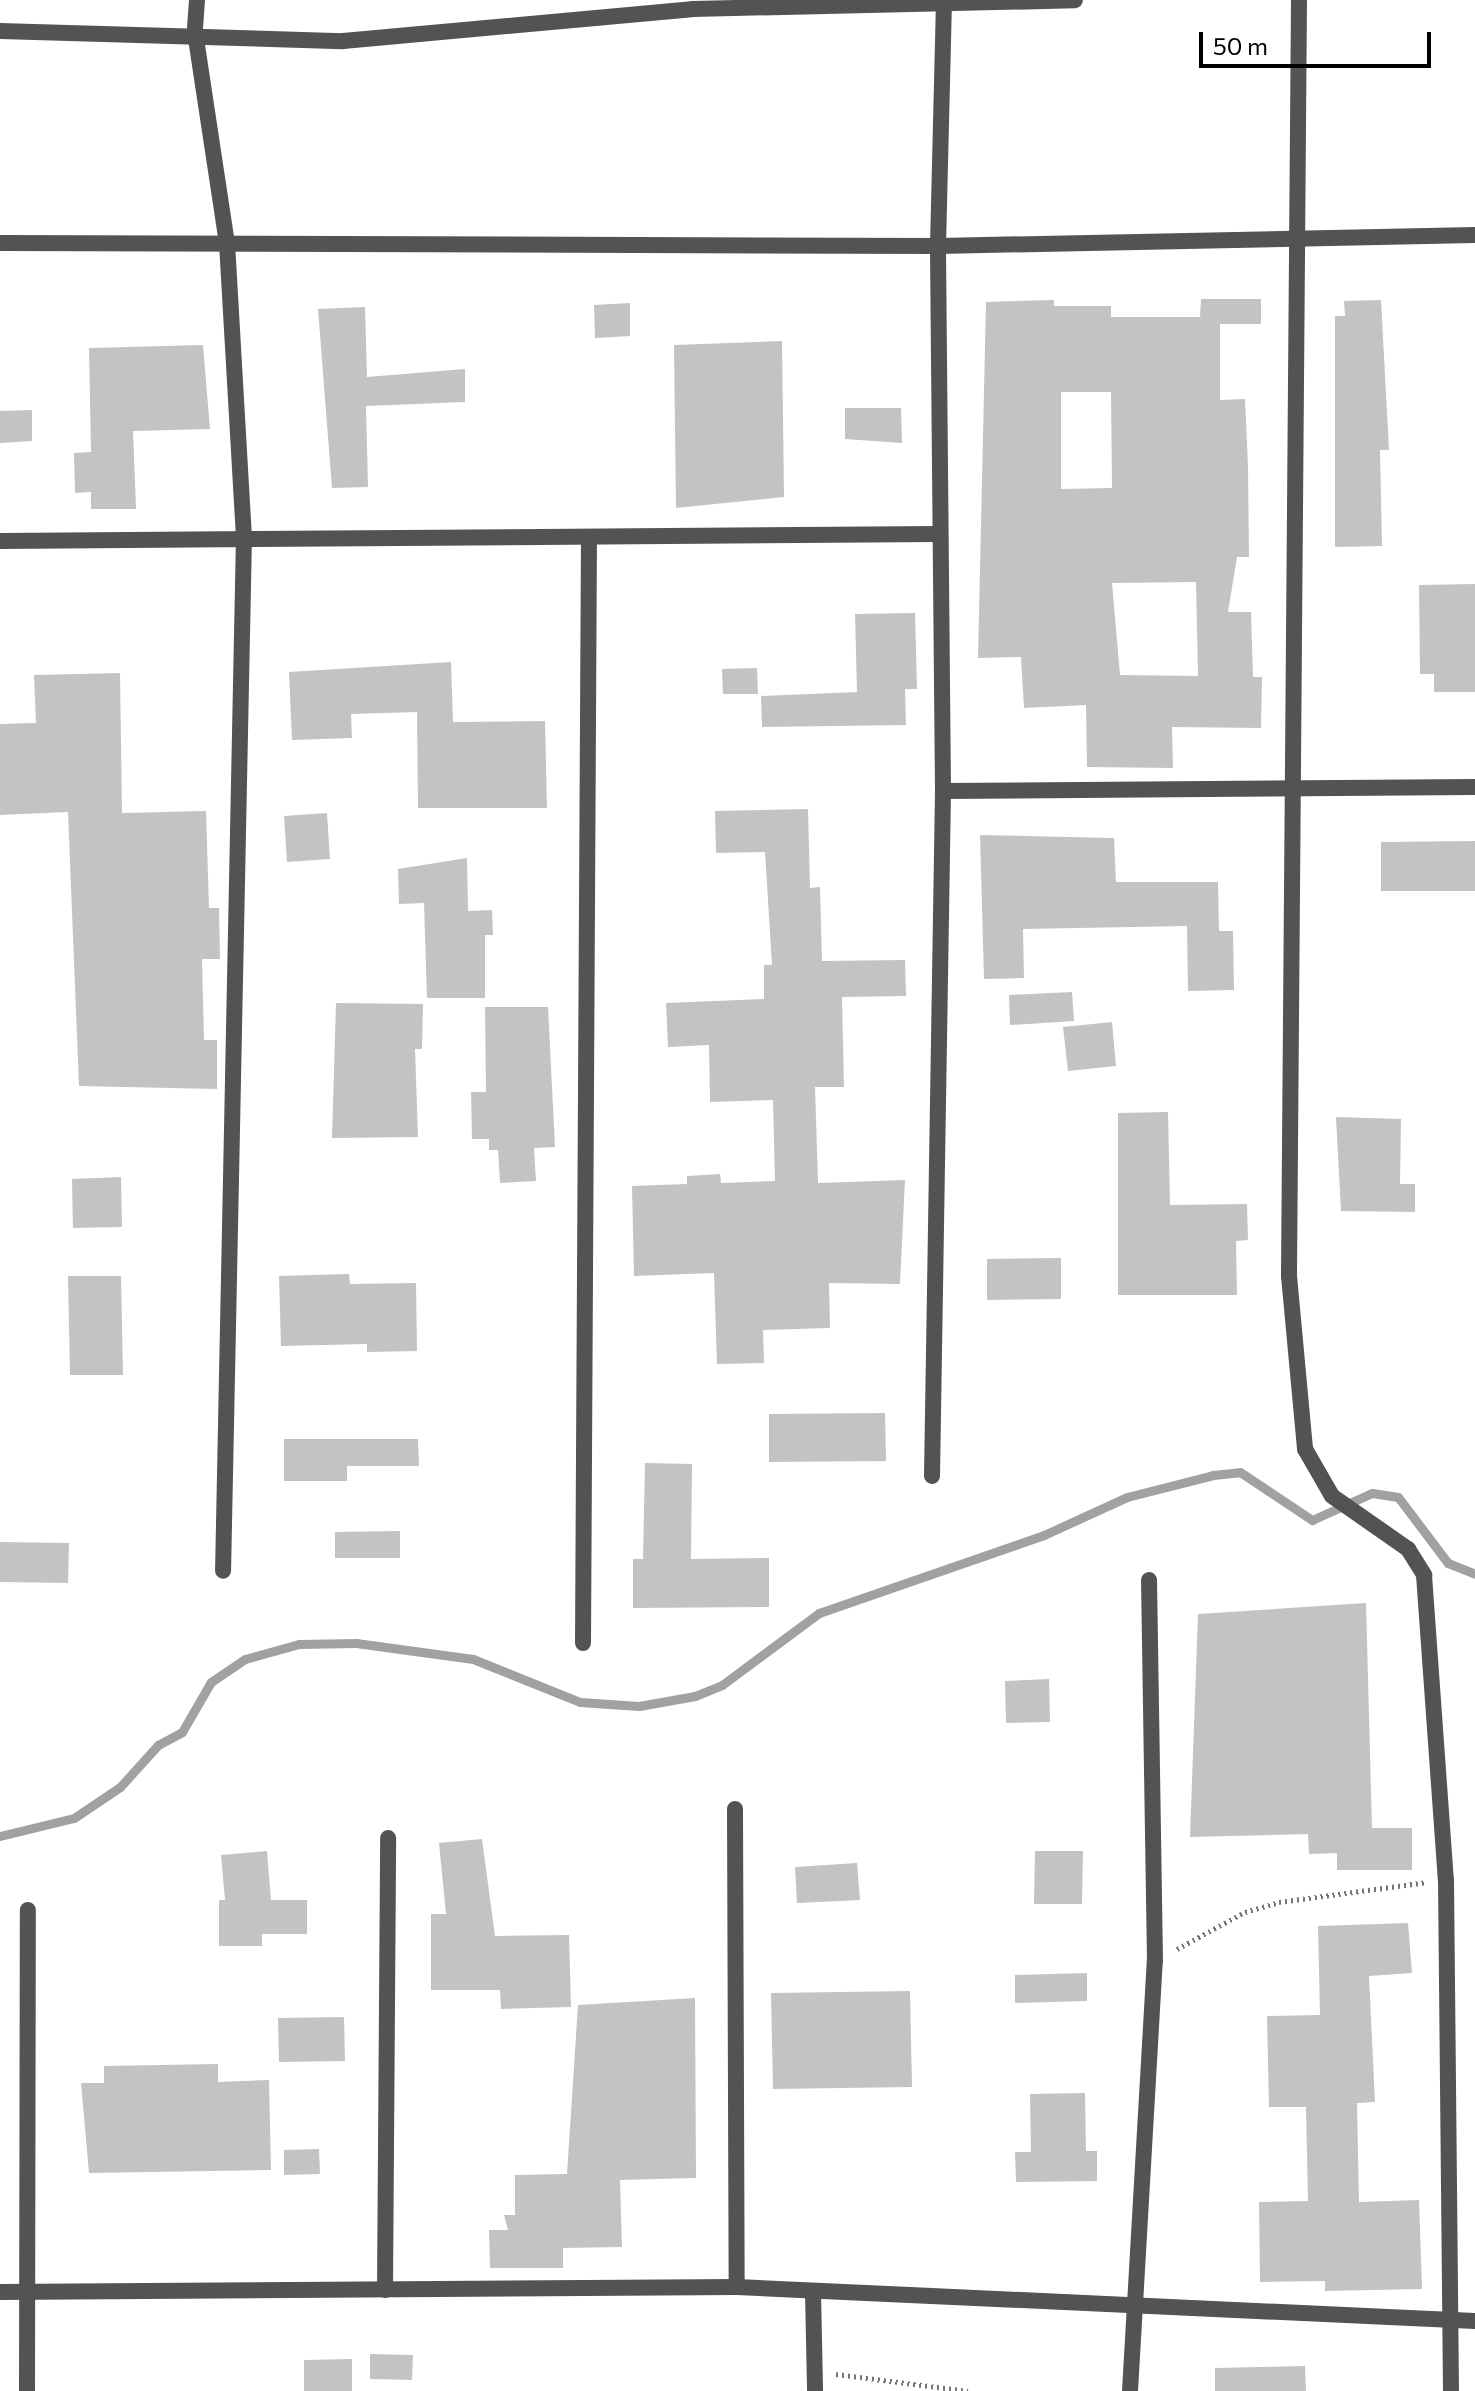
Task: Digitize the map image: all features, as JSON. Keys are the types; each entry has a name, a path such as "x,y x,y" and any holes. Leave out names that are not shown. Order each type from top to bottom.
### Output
{"street":[{"path":"197,0 195,32 227,243 244,536 223,1571"},
{"path":"0,31 195,32 343,41 692,4 944,4 1075,0"},
{"path":"1299,0 1293,243 1294,787 1289,1276 1305,1449 1332,1496 1408,1549 1424,1575 1446,1880 1451,2391"},
{"path":"932,1476 943,791 938,246 944,4"},
{"path":"0,243 938,246 1293,243 1475,235"},
{"path":"0,541 244,536 589,539 939,534"},
{"path":"583,1643 589,539"},
{"path":"943,791 1475,787"},
{"path":"1130,2391 1155,1961 1149,1580"},
{"path":"735,1809 737,2287"},
{"path":"385,2290 388,1838"},
{"path":"27,2391 28,1910"},
{"path":"0,2292 737,2287 1475,2321"},
{"path":"813,2292 815,2391"}],"path":[{"path":"1155,1961 1245,1912 1279,1902 1446,1880"},
{"path":"815,2372 968,2391"}],"building":[{"path":"1201,299 1261,299 1261,324 1220,324 1220,400 1245,399 1249,557 1237,557 1228,612 1251,612 1253,677 1262,677 1261,728 1172,727 1173,768 1087,767 1086,705 1024,708 1021,657 978,658 986,302 1054,300 1054,306 1111,306 1111,317 1200,317","holes":["1061,392 1111,392 1112,488 1061,489","1196,582 1198,676 1120,675 1112,583"]},
{"path":"1381,300 1389,450 1380,450 1382,546 1335,547 1335,316 1345,316 1344,301"},
{"path":"630,303 630,336 595,338 594,305"},
{"path":"365,307 367,377 465,369 465,402 366,406 368,487 332,488 318,309"},
{"path":"782,341 784,497 676,508 674,345"},
{"path":"203,345 210,429 133,431 136,509 91,509 91,492 75,493 74,453 91,452 89,348"},
{"path":"845,408 901,408 902,443 845,439"},
{"path":"32,410 32,441 0,443 0,411"},
{"path":"1475,584 1475,692 1434,692 1434,674 1420,674 1419,585"},
{"path":"915,613 917,689 905,689 906,725 762,727 761,696 857,692 855,614"},
{"path":"451,662 453,722 545,721 547,808 418,808 417,712 351,714 352,738 292,740 289,672"},
{"path":"757,668 758,694 723,694 722,669"},
{"path":"120,673 122,813 206,811 209,908 219,908 220,959 202,959 204,1040 217,1040 217,1089 79,1086 68,812 0,815 0,724 36,723 34,675"},
{"path":"808,809 810,888 820,887 822,961 905,960 906,996 842,997 844,1087 815,1087 818,1183 905,1180 900,1284 829,1283 830,1328 763,1330 764,1363 717,1364 714,1273 634,1276 632,1186 687,1184 687,1176 720,1174 721,1183 775,1181 773,1100 710,1102 709,1045 668,1047 666,1003 764,999 764,965 772,965 765,852 716,853 715,811"},
{"path":"327,813 330,859 287,862 284,816"},
{"path":"980,835 1114,838 1116,882 1218,882 1219,931 1233,931 1234,990 1188,991 1187,926 1023,929 1024,978 984,979"},
{"path":"1475,841 1475,891 1381,891 1381,842"},
{"path":"467,858 468,911 492,910 493,935 485,935 485,998 427,998 424,903 399,904 398,869"},
{"path":"1072,992 1074,1021 1010,1025 1009,995"},
{"path":"336,1003 423,1004 422,1049 415,1049 418,1137 332,1138"},
{"path":"485,1007 548,1007 555,1147 534,1148 536,1181 500,1183 498,1150 489,1150 489,1139 472,1139 471,1092 486,1092"},
{"path":"1112,1022 1116,1066 1068,1071 1063,1027"},
{"path":"1168,1112 1170,1205 1247,1204 1248,1240 1236,1241 1237,1295 1118,1295 1118,1113"},
{"path":"1336,1117 1401,1119 1400,1184 1415,1184 1415,1212 1341,1211"},
{"path":"121,1177 122,1227 73,1228 72,1179"},
{"path":"1061,1258 1061,1299 987,1300 987,1259"},
{"path":"349,1274 350,1284 416,1283 417,1351 367,1352 367,1344 281,1346 279,1276"},
{"path":"68,1276 121,1276 123,1375 70,1375"},
{"path":"885,1413 886,1461 769,1462 769,1414"},
{"path":"284,1439 418,1439 419,1466 347,1466 347,1481 284,1481"},
{"path":"645,1463 692,1464 691,1559 769,1558 769,1607 633,1608 633,1559 643,1559"},
{"path":"400,1531 400,1558 335,1558 335,1532"},
{"path":"0,1542 69,1543 68,1583 0,1582"},
{"path":"1366,1603 1372,1828 1412,1828 1412,1870 1337,1870 1337,1853 1309,1854 1308,1834 1190,1837 1198,1614"},
{"path":"1049,1679 1050,1722 1006,1723 1005,1681"},
{"path":"482,1839 495,1936 569,1935 571,2007 501,2009 500,1990 431,1990 431,1914 446,1914 439,1843"},
{"path":"267,1851 271,1900 307,1900 307,1934 262,1934 262,1946 219,1946 219,1900 225,1900 221,1855"},
{"path":"1035,1851 1083,1851 1082,1904 1034,1904"},
{"path":"857,1863 860,1900 797,1903 795,1867"},
{"path":"1408,1923 1412,1973 1369,1976 1375,2102 1357,2103 1359,2202 1419,2200 1422,2289 1325,2291 1325,2281 1260,2282 1259,2202 1308,2201 1306,2107 1269,2107 1267,2016 1320,2015 1318,1926"},
{"path":"1087,1973 1087,2001 1015,2003 1015,1975"},
{"path":"910,1991 912,2087 773,2089 771,1993"},
{"path":"695,1998 696,2178 620,2180 622,2247 563,2248 563,2268 490,2268 489,2230 508,2230 504,2215 515,2215 515,2175 567,2174 578,2005"},
{"path":"344,2017 345,2061 279,2062 278,2018"},
{"path":"218,2064 218,2082 269,2080 271,2170 89,2173 81,2083 104,2083 104,2066"},
{"path":"1085,2093 1086,2151 1097,2151 1097,2181 1016,2182 1015,2152 1031,2152 1030,2094"},
{"path":"319,2149 320,2174 284,2175 284,2150"},
{"path":"370,2354 413,2355 412,2380 370,2379"},
{"path":"352,2359 352,2391 304,2391 304,2360"},
{"path":"1305,2366 1306,2391 1215,2391 1215,2368"}],"waterway":[{"path":"0,1836 74,1818 120,1787 158,1745 182,1732 211,1682 245,1659 299,1644 356,1643 473,1659 580,1702 639,1706 695,1696 722,1685 819,1613 1044,1535 1127,1497 1213,1475 1240,1472 1312,1520 1372,1493 1398,1497 1448,1563 1475,1574"}]}
